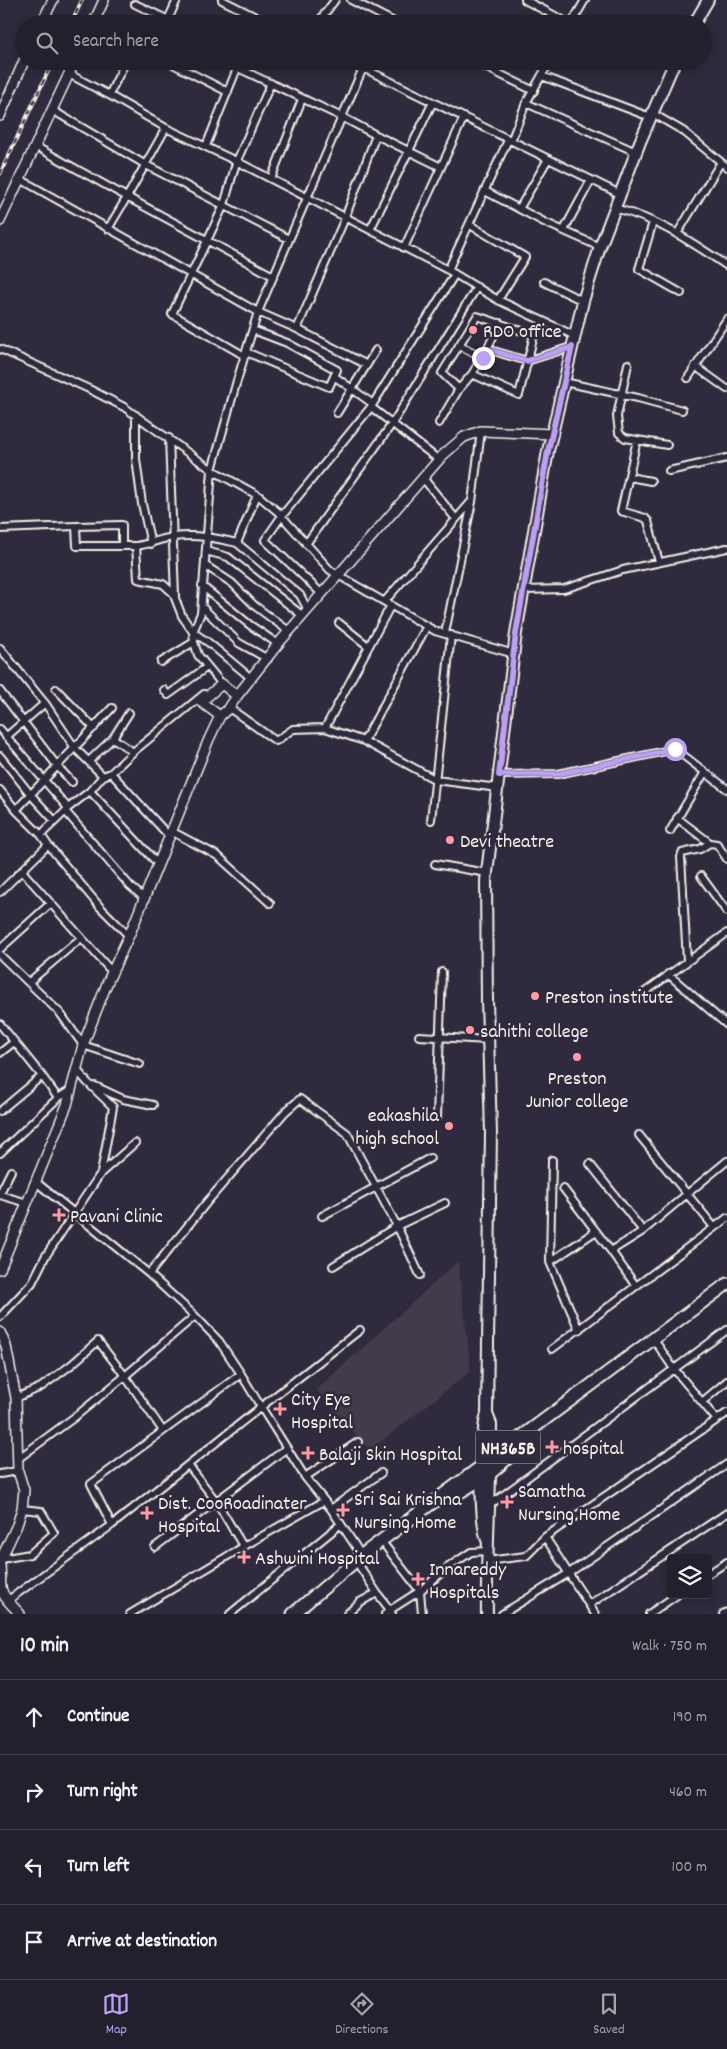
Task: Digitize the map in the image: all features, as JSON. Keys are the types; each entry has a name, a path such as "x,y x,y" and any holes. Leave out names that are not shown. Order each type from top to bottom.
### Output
{"highway":[{"name":"NH365B","path":"304,1614 361,1561 386,1547 458,1493 727,1284"},
{"name":"NH365B","path":"293,1614 361,1561 523,1444 727,1291"}],"main road":[{"path":"699,15 708,0"},
{"path":"487,1614 487,1551 490,1529 490,1505 483,1427 487,1414 491,1203 487,873 514,654 524,590 553,434 574,336 583,301 614,208 671,70"},
{"path":"487,1469 483,1530 487,1551"}],"street":[{"path":"46,15 53,0"},
{"path":"97,15 104,0"},
{"path":"170,15 177,0"},
{"path":"222,0 247,15"},
{"path":"324,15 335,0"},
{"path":"351,0 380,15"},
{"path":"525,0 554,15"},
{"path":"576,15 585,0"},
{"path":"135,4 155,15"},
{"path":"0,116 20,70"},
{"path":"0,221 71,70"},
{"path":"109,95 122,70"},
{"path":"184,70 228,92"},
{"path":"206,146 237,70"},
{"path":"248,70 302,99 441,167"},
{"path":"237,696 221,683 207,667 198,655 194,642 193,632 202,607 202,586 206,566 212,470 258,312 362,70"},
{"path":"367,70 620,194"},
{"path":"491,70 534,92"},
{"path":"448,270 508,140 511,141 526,103 545,70"},
{"path":"69,74 166,128 238,162 448,270 498,300 574,336"},
{"path":"542,76 651,115 683,131 724,165 677,234"},
{"path":"253,330 287,343 337,370 329,387 246,354 172,314 224,205 236,163 271,83"},
{"path":"271,179 302,99"},
{"path":"370,230 433,102"},
{"path":"526,103 636,152"},
{"path":"52,110 146,165 290,239"},
{"path":"404,248 464,118"},
{"path":"108,229 166,128"},
{"path":"296,329 345,218 376,135"},
{"path":"35,146 274,276"},
{"path":"519,209 548,159"},
{"path":"20,179 258,312 367,365"},
{"path":"564,230 591,180"},
{"path":"486,191 519,209 600,247"},
{"path":"614,208 653,222 677,234 727,266"},
{"path":"653,222 639,269 681,293"},
{"path":"470,225 525,257 498,300"},
{"path":"322,594 265,540 281,517 372,406 455,274"},
{"path":"544,282 583,301"},
{"path":"306,544 392,424 477,288"},
{"path":"459,389 442,373 477,316 534,335 519,394 472,374"},
{"path":"688,378 727,319"},
{"path":"439,423 459,389 483,358 500,323"},
{"path":"459,346 483,358"},
{"path":"487,349 527,361 572,347"},
{"path":"0,349 88,388 136,415 212,470 257,495 281,517 330,570 338,575 435,631 514,654"},
{"path":"337,413 376,350"},
{"path":"628,364 617,416 619,433 625,438 667,445"},
{"path":"695,366 727,389"},
{"path":"334,376 439,460"},
{"path":"564,382 622,394 682,410"},
{"path":"136,415 136,459 142,504 151,544"},
{"path":"0,1269 67,1105 83,1045 112,972 129,936 220,716 229,708 278,644 338,575 439,460 464,437 481,431 553,434"},
{"path":"431,820 448,634 472,502 481,431"},
{"path":"169,438 176,600"},
{"path":"637,440 621,511 645,518 648,521 659,562"},
{"path":"669,471 727,458"},
{"path":"629,477 651,481"},
{"path":"423,478 456,519"},
{"path":"238,543 257,495"},
{"path":"325,728 388,603 472,502"},
{"path":"0,529 122,525 122,546"},
{"path":"76,526 77,546 136,546 151,544 173,537 208,536 238,543 300,595 306,613"},
{"path":"136,546 138,579 163,584 173,593 182,616 193,632 251,678"},
{"path":"524,590 564,588 623,570 727,548"},
{"path":"206,551 228,557 306,613"},
{"path":"206,566 232,583 255,606 290,632"},
{"path":"202,586 250,625 278,644"},
{"path":"202,607 239,643 268,659"},
{"path":"339,623 368,646"},
{"path":"364,742 427,626"},
{"path":"161,662 194,642"},
{"path":"1,652 44,702 75,748 103,776"},
{"path":"164,690 168,695 207,667"},
{"path":"220,716 202,702 221,683"},
{"path":"41,834 54,820 90,791 103,776 111,773 133,752 221,683"},
{"path":"56,689 94,728"},
{"path":"0,691 58,767 72,782"},
{"path":"6,737 44,702"},
{"path":"16,810 112,708"},
{"path":"229,708 276,741 293,729 325,728 364,742 436,780 498,788"},
{"path":"89,762 113,738 129,713"},
{"path":"0,729 130,886 144,898"},
{"path":"113,738 133,752"},
{"path":"499,775 558,774 675,749 727,789"},
{"path":"0,756 31,796 54,820"},
{"path":"670,832 704,772"},
{"path":"111,773 170,834 218,856 270,903"},
{"path":"0,790 16,810 41,834 100,907 129,936"},
{"path":"90,791 158,864"},
{"path":"677,818 710,843 717,844 727,859"},
{"path":"687,961 681,857 682,853 700,850 710,843"},
{"path":"0,892 48,845"},
{"path":"435,864 487,873"},
{"path":"22,871 112,972"},
{"path":"701,876 727,912"},
{"path":"0,948 51,903"},
{"path":"638,997 727,933"},
{"path":"29,982 81,938"},
{"path":"0,955 60,1013 83,1045 140,1064"},
{"path":"437,1117 442,972"},
{"path":"668,974 727,1025"},
{"path":"0,1024 58,1098"},
{"path":"419,1036 440,1039 488,1040"},
{"path":"0,1053 14,1042"},
{"path":"77,1070 113,1107 100,1173"},
{"path":"0,1112 42,1076"},
{"path":"87,1082 123,1099 153,1105"},
{"path":"0,1153 58,1098 71,1090"},
{"path":"149,1274 207,1202 285,1112 300,1100 348,1133 397,1226 420,1275"},
{"path":"639,1135 714,1227"},
{"path":"0,1317 32,1283 44,1256 100,1173 135,1143"},
{"path":"322,1216 430,1158"},
{"path":"552,1160 550,1262 579,1330"},
{"path":"611,1251 642,1231 727,1161"},
{"path":"590,1164 642,1231"},
{"path":"11,1171 0,1194 27,1203"},
{"path":"36,1182 149,1274 219,1341 305,1477 341,1524 389,1613 471,1552 487,1551 526,1556 545,1537 727,1413"},
{"path":"563,1188 636,1286"},
{"path":"333,1266 397,1226 445,1203"},
{"path":"552,1349 727,1218"},
{"path":"550,1262 596,1231"},
{"path":"19,1458 76,1416 195,1316"},
{"path":"7,1600 112,1525 360,1330"},
{"path":"490,1505 727,1330"},
{"path":"0,1332 6,1346 16,1398 18,1471 24,1490 18,1525 0,1560"},
{"path":"16,1398 41,1388 98,1341 125,1376 162,1431"},
{"path":"657,1344 674,1369 717,1420"},
{"path":"112,1525 91,1484 241,1374"},
{"path":"702,1402 727,1381"},
{"path":"305,1477 358,1442"},
{"path":"155,1547 287,1448"},
{"path":"502,1614 569,1573 727,1464"},
{"path":"189,1466 216,1501 244,1546"},
{"path":"0,1474 18,1471"},
{"path":"331,1509 381,1473"},
{"path":"130,1614 324,1501"},
{"path":"0,1560 30,1554 54,1533 41,1511 22,1509"},
{"path":"590,1604 727,1514"},
{"path":"230,1614 341,1524"},
{"path":"545,1537 595,1614"},
{"path":"386,1547 420,1591 422,1614"},
{"path":"712,1571 727,1562"},
{"path":"0,1566 2,1577 0,1587 7,1600 20,1614"},
{"path":"347,1614 360,1602 377,1592"},
{"path":"649,1614 671,1599"},
{"path":"723,1614 727,1612"}],"shaded area":[{"path":"458,1261 471,1371 370,1450 316,1390"}],"railway":[{"path":"75,15 82,0"},
{"path":"0,174 49,70"}],"place":[{"name":"RDO office","path":"473,330"},
{"name":"Devi theatre","path":"450,840"},
{"name":"Preston institute","path":"535,996"},
{"name":"sahithi college","path":"470,1030"},
{"name":"Preston Junior college","path":"577,1057"},
{"name":"eakashila high school","path":"449,1126"},
{"name":"Pavani Clinic","path":"59,1215"},
{"name":"City Eye Hospital","path":"280,1409"},
{"name":"hospital","path":"552,1447"},
{"name":"Balaji Skin Hospital","path":"308,1453"},
{"name":"Samatha Nursing Home","path":"507,1502"},
{"name":"Sri Sai Krishna Nursing Home","path":"343,1510"},
{"name":"Dist. CooRoadinater Hospital","path":"147,1513"},
{"name":"Ashwini Hospital","path":"244,1557"},
{"name":"Innareddy Hospitals","path":"418,1579"}],"route":[{"path":"483,358 487,349 527,361 572,347 548,451 516,633 499,775 558,774 675,749"}]}
